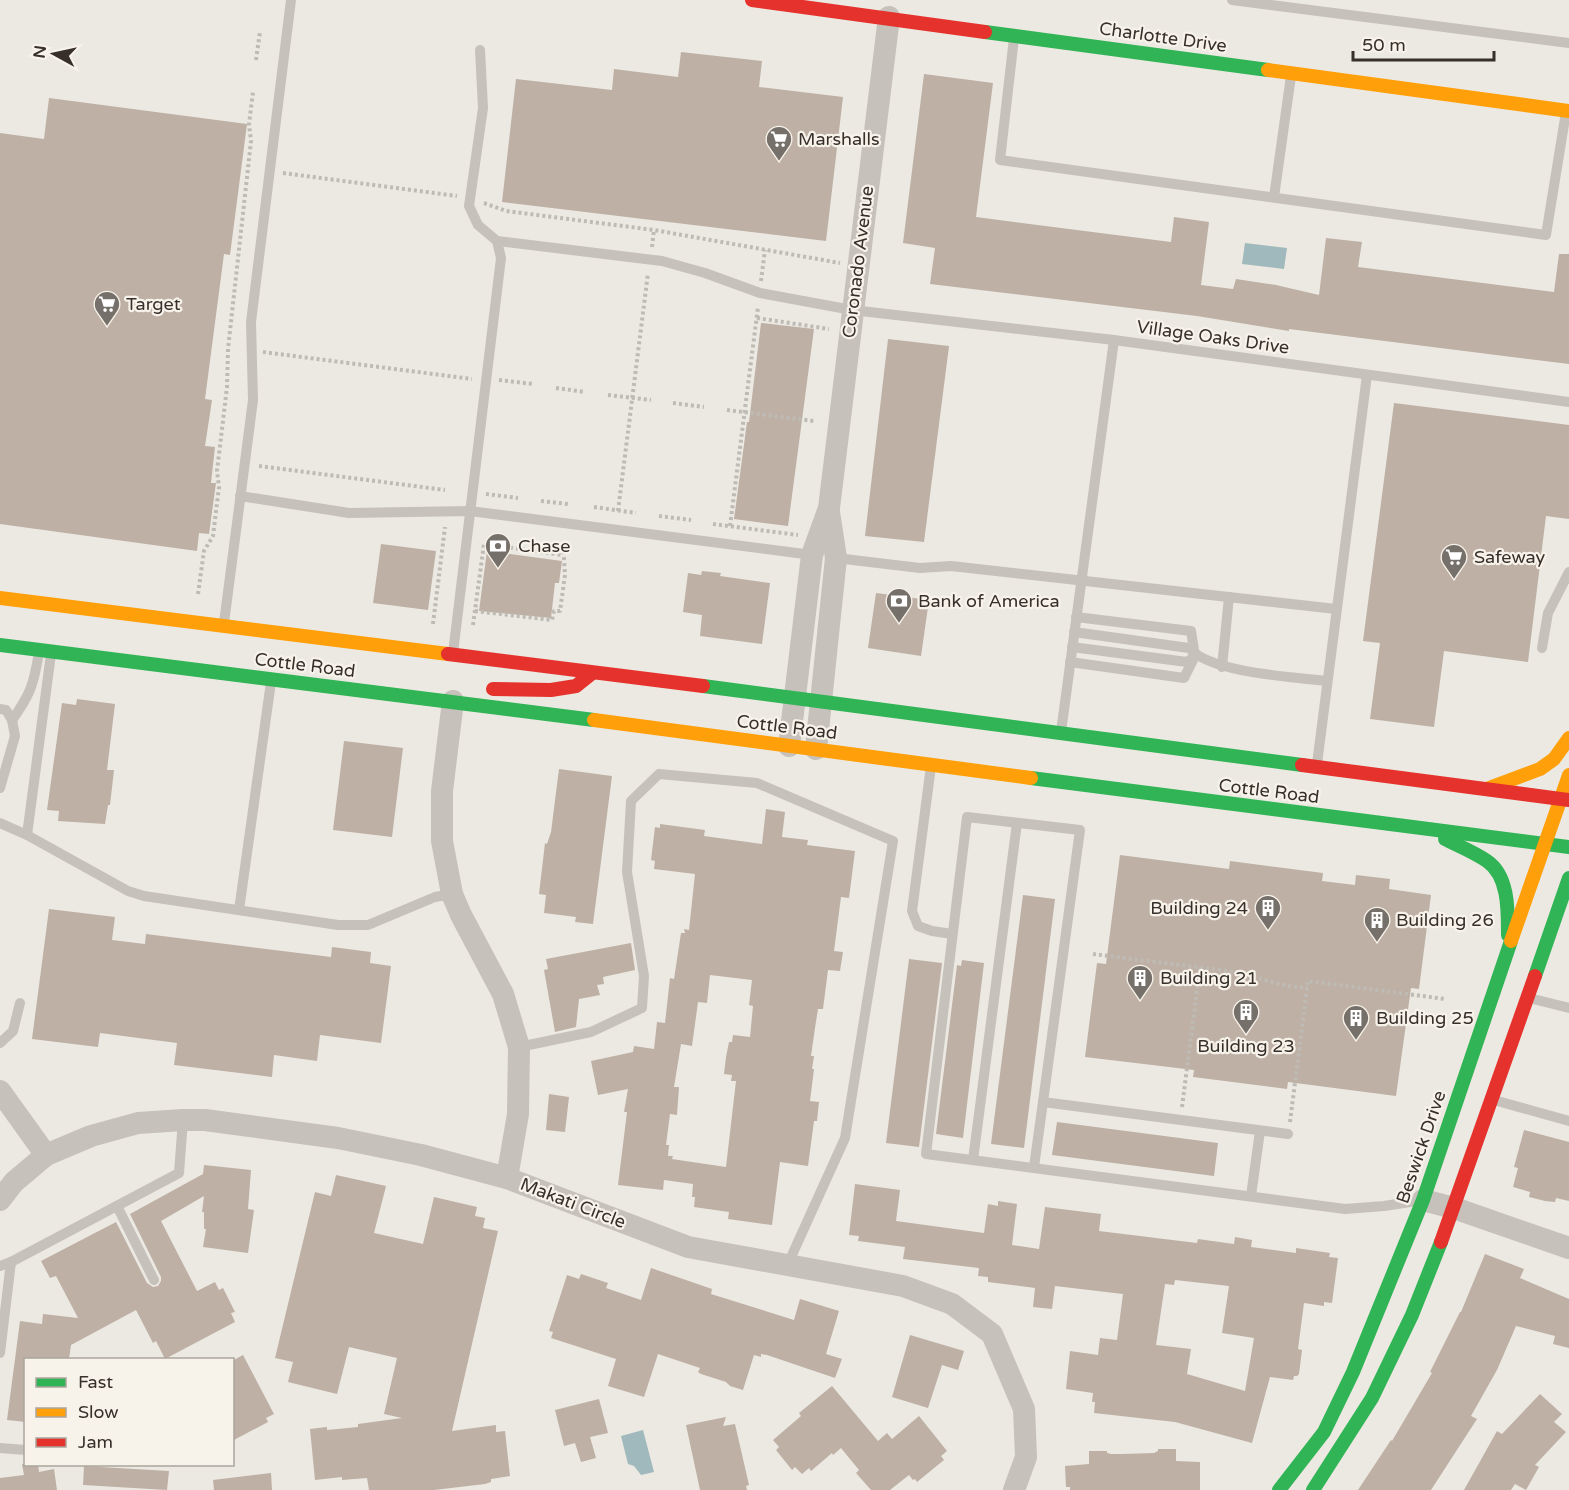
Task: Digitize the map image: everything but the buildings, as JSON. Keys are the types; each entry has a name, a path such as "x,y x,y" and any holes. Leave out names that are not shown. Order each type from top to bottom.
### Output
{"main road":[{"name":"Charlotte Drive","path":"752,0 1567,111"},
{"name":"Cottle Road","path":"0,598 223,626 450,659 593,672 1565,800"},
{"name":"Cottle Road","path":"0,645 324,685 466,694 789,746 1569,848"},
{"path":"466,694 551,690 576,686 593,672"},
{"path":"324,685 416,684"},
{"path":"1487,788 1540,769 1554,759 1569,738"},
{"name":"Beswick Drive","path":"1279,1490 1324,1432 1353,1372 1423,1200 1508,950 1546,844 1565,800 1569,775"},
{"path":"1428,830 1490,863 1508,901 1508,950"},
{"path":"1313,1490 1372,1398 1412,1315 1454,1208 1569,878"}],"street":[{"name":"Coronado Avenue","path":"789,746 812,555 829,508 888,17"},
{"name":"Coronado Avenue","path":"816,749 836,558 829,508"},
{"path":"466,694 442,791 442,841 452,894 503,994 519,1047 518,1114 507,1178"},
{"path":"0,1091 46,1155"},
{"name":"Makati Circle","path":"0,1200 14,1182 46,1155 91,1136 129,1125 205,1120 338,1138 422,1155 507,1178 688,1247 903,1286 952,1304 992,1334 1024,1409 1026,1457 1014,1490"},
{"path":"1423,1200 1454,1208 1569,1248"}],"lane":[{"path":"223,626 253,399 251,322 291,0"},
{"path":"1232,0 1282,3 1569,43"},
{"path":"1014,34 1000,160 1546,236 1567,111"},
{"path":"450,659 501,258 497,241 478,225 469,206 483,108 480,50"},
{"path":"1274,197 1291,73"},
{"name":"Village Oaks Drive","path":"497,241 662,261 705,273 760,294 852,310 1114,340 1569,402"},
{"path":"1061,733 1114,340"},
{"path":"1316,767 1367,375"},
{"path":"240,496 349,513 470,512 812,555"},
{"path":"836,558 920,568 951,566 1336,609"},
{"path":"1542,648 1548,613 1569,572"},
{"path":"1222,667 1229,597"},
{"path":"1070,662 1184,678 1196,656 1191,631 1076,616"},
{"path":"1074,632 1189,648 1196,656 1222,667 1327,681"},
{"path":"1072,647 1187,662 1196,656"},
{"path":"12,720 27,700 45,650"},
{"path":"27,835 45,650"},
{"path":"239,910 272,679"},
{"path":"0,709 6,710 12,720 15,736 0,788"},
{"path":"932,765 912,910 918,926 932,932 952,934"},
{"path":"519,1047 591,1032 642,1008 644,976 627,872 631,801 658,774 757,783 893,841 845,1138 787,1266"},
{"path":"1034,1167 1080,830 967,817 926,1154 1345,1209 1423,1200"},
{"path":"0,823 27,835 128,891 144,896 338,925 368,925 435,897 452,894"},
{"path":"973,1160 1017,823"},
{"path":"1528,998 1569,1008"},
{"path":"0,1043 13,1031 20,1003"},
{"path":"1492,1099 1569,1121"},
{"path":"1043,1102 1288,1134"},
{"path":"0,1353 5,1264 179,1173 183,1120"},
{"path":"1251,1196 1260,1131"},
{"path":"117,1206 154,1280"},
{"path":"0,1448 24,1450"}],"path":[{"path":"256,60 260,32"},
{"path":"198,594 204,551 213,536 219,487 217,471 227,387 228,349 252,141 249,124 253,92"},
{"path":"283,173 457,195"},
{"path":"481,201 506,211 654,230 843,264"},
{"path":"651,251 654,230"},
{"path":"761,282 765,250"},
{"path":"618,511 648,273"},
{"path":"730,526 759,301"},
{"path":"757,318 829,328"},
{"path":"263,352 472,379"},
{"path":"495,380 533,384"},
{"path":"556,388 585,392"},
{"path":"608,395 651,400"},
{"path":"673,404 704,407"},
{"path":"727,410 814,421"},
{"path":"254,465 445,490"},
{"path":"481,493 518,498"},
{"path":"541,501 568,504"},
{"path":"594,507 636,513"},
{"path":"659,516 691,520"},
{"path":"713,524 798,535"},
{"path":"433,624 445,527"},
{"path":"475,611 552,620 554,611 560,611 565,574 563,543"},
{"path":"472,629 484,544 563,555"},
{"path":"1093,954 1236,972 1287,986 1308,988"},
{"path":"1180,1120 1200,968"},
{"path":"1288,1134 1308,981 1444,999"}],"water":[{"path":"1245,243 1287,248 1284,269 1242,264"},
{"path":"643,1430 654,1472 641,1475 634,1466 628,1464 621,1436"}],"traffic: fast":[{"path":"985,32 1268,70"},
{"path":"0,645 594,720"},
{"path":"703,686 1302,765"},
{"path":"1031,778 1569,847"},
{"path":"1445,839 1487,861 1500,876 1506,895 1508,935"},
{"path":"1535,976 1569,878"},
{"path":"1279,1490 1324,1432 1353,1372 1423,1200 1511,941"},
{"path":"1313,1490 1372,1398 1412,1315 1441,1242"}],"traffic: slow":[{"path":"1268,70 1569,111"},
{"path":"0,598 448,654"},
{"path":"594,720 1031,778"},
{"path":"1489,788 1540,769 1554,759 1569,738"},
{"path":"1511,941 1569,775"}],"traffic: jam":[{"path":"752,0 985,32"},
{"path":"448,654 703,686"},
{"path":"493,689 551,690 576,686 591,674"},
{"path":"1302,765 1569,800"},
{"path":"1441,1242 1535,976"}],"place":[{"name":"Marshalls","path":"779,162"},
{"name":"Target","path":"107,327"},
{"name":"Chase","path":"498,569"},
{"name":"Safeway","path":"1454,580"},
{"name":"Bank of America","path":"899,624"},
{"name":"Building 24","path":"1268,931"},
{"name":"Building 26","path":"1377,943"},
{"name":"Building 21","path":"1140,1001"},
{"name":"Building 23","path":"1246,1035"},
{"name":"Building 25","path":"1356,1041"}]}
